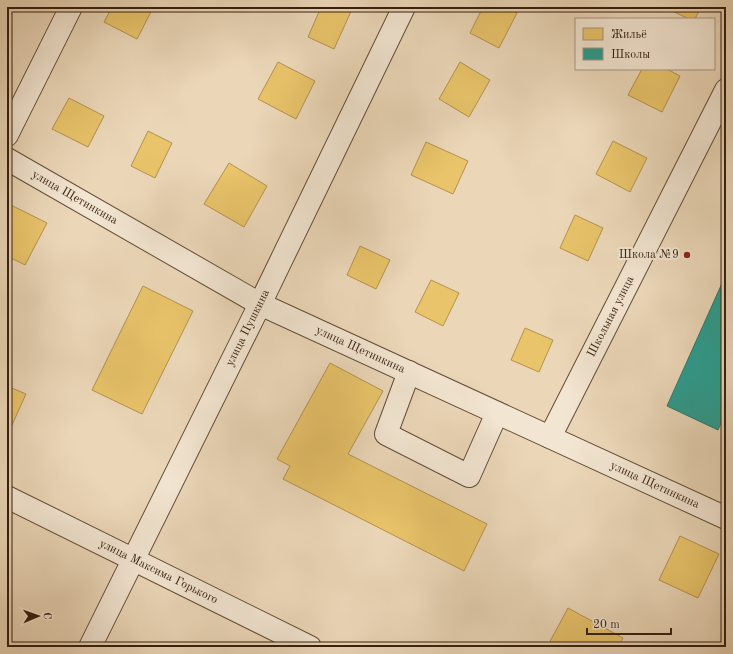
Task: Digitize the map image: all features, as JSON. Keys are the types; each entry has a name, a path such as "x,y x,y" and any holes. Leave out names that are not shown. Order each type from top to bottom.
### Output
{"street":[{"path":"7,135 71,7"},
{"name":"улица Пушкина","path":"90,647 260,304 404,7"},
{"name":"Школьная улица","path":"550,437 726,90"},
{"name":"улица Щетинкина","path":"7,159 260,304 726,518"},
{"path":"409,372 386,434 469,476 497,412"},
{"name":"улица Максима Горького","path":"7,497 310,647"}],"building: Жильё":[{"path":"112,7 153,8 137,39 104,22"},
{"path":"321,7 353,7 334,49 308,37"},
{"path":"483,7 505,7 517,13 499,48 470,33"},
{"path":"664,7 701,7 696,18 687,18"},
{"path":"278,62 315,81 296,119 258,99"},
{"path":"460,62 490,80 469,117 439,99"},
{"path":"641,70 669,70 680,76 662,112 628,95"},
{"path":"69,98 104,116 88,147 52,129"},
{"path":"148,131 172,143 155,178 131,166"},
{"path":"613,141 647,158 630,192 596,174"},
{"path":"426,142 468,161 453,194 411,175"},
{"path":"229,163 267,186 244,227 204,204"},
{"path":"7,203 47,223 25,265 7,256"},
{"path":"575,215 603,228 588,261 560,248"},
{"path":"360,246 390,260 376,289 347,275"},
{"path":"431,280 459,293 443,326 415,312"},
{"path":"143,286 193,311 142,414 92,390"},
{"path":"525,328 553,340 539,372 511,360"},
{"path":"330,363 383,391 348,454 487,524 464,571 283,479 290,466 277,459"},
{"path":"7,386 26,394 7,436"},
{"path":"680,536 719,554 698,598 659,580"},
{"path":"568,608 623,638 618,647 547,647"}],"building: Школы":[{"path":"723,281 726,282 726,412 718,430 667,406"}],"place":[{"name":"Школа №9","path":"687,255"}]}
